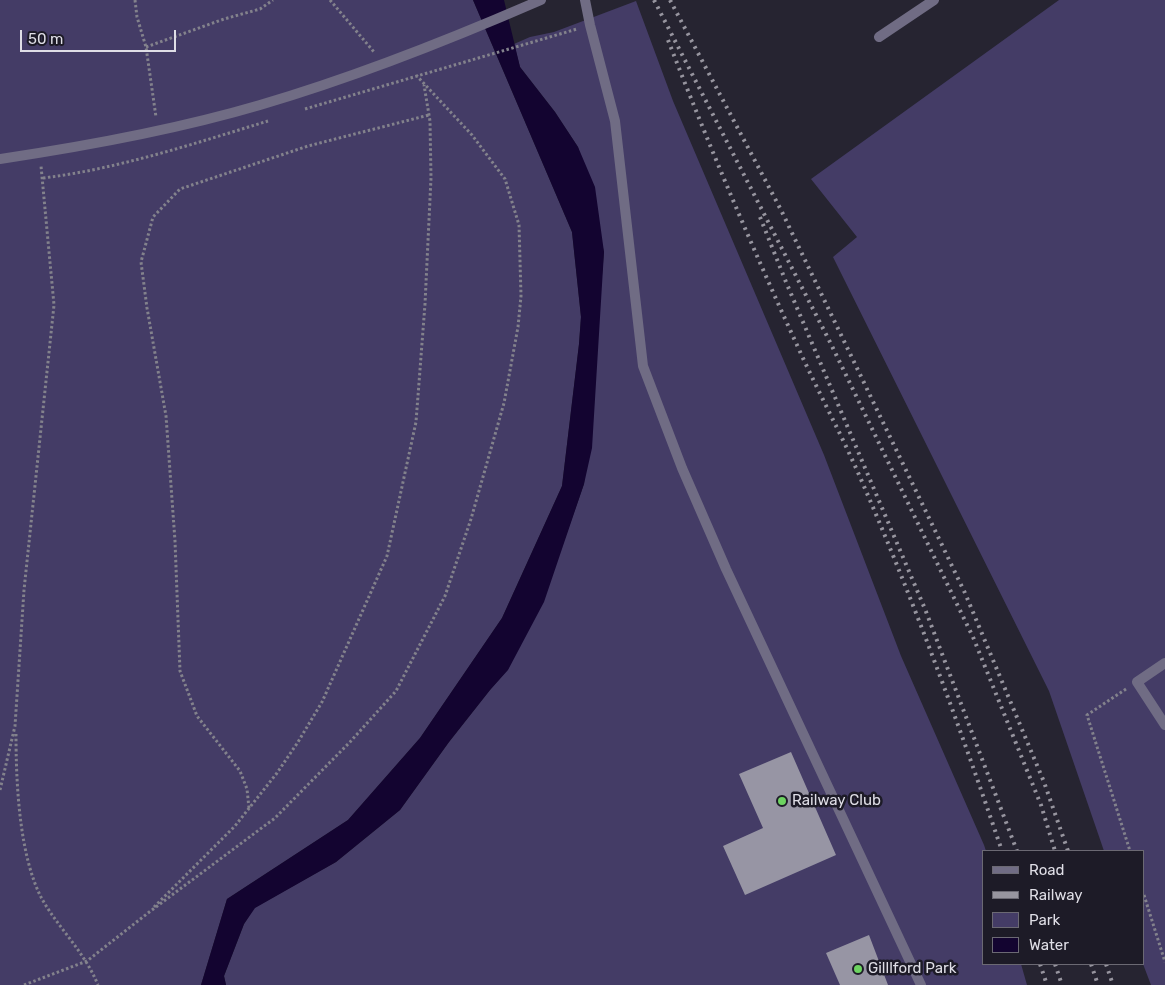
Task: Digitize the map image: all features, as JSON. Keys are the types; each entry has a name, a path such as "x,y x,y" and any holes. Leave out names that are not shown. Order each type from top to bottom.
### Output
{"street":[{"path":"0,160 158,131 260,105 384,64 540,0"},
{"path":"585,0 615,121 643,366 682,468 726,569 920,985"},
{"path":"880,37 934,0"},
{"path":"1165,663 1137,682 1165,725"}],"path":[{"path":"135,0 146,47 158,131"},
{"path":"146,47 224,19 260,9 273,0"},
{"path":"330,0 384,64"},
{"path":"24,985 87,961 275,818 396,691 445,596 465,536 504,403 518,327 521,296 519,225 506,179 472,135 416,75"},
{"path":"148,913 235,826 277,773 322,702 387,556 416,422 425,304 431,178 429,115 424,84"},
{"path":"249,808 248,789 240,771 198,716 180,672 175,541 166,416 141,262 153,217 180,189 308,146 429,115"},
{"path":"39,154 43,178 54,305 24,590 16,726 17,795 26,849 34,879 42,899 87,961 98,985"},
{"path":"1130,850 1087,715 1137,682"},
{"path":"0,790 16,726"},
{"path":"1145,898 1165,962"}],"green space":[{"path":"0,0 473,0 572,232 581,317 562,486 502,618 420,738 348,820 227,899 201,985 0,985"},
{"path":"1059,0 1165,0 1165,985 1151,985 1143,965 1145,965 1145,850 1104,850 1049,691 833,257 857,237 811,179"},
{"path":"636,1 673,101 824,455 901,656 984,845 986,850 982,850 982,965 1021,965 1027,985 226,985 224,976 244,924 254,908 336,862 400,810 449,742 508,669 564,541 584,484 604,252 578,147 555,112 520,67 514,44 530,37 554,32"}],"water":[{"path":"473,0 504,0 520,67 555,112 578,147 595,187 604,252 592,448 584,484 544,602 508,670 449,742 400,810 336,862 255,908 244,924 224,976 226,985 201,985 227,899 348,820 420,738 502,618 562,486 581,317 572,232"}],"building":[{"name":"Railway Club","path":"791,752 836,855 745,895 723,846 763,828 739,774"},
{"name":"Gilllford Park","path":"869,935 888,985 840,985 826,953"}],"railway":[{"path":"654,0 831,344 973,637 1041,805 1055,850"},
{"path":"670,0 781,210 965,593 1044,782 1068,850"},
{"path":"668,40 763,270 855,466 901,575 970,758 1002,850"},
{"path":"760,217 925,609 1017,850"},
{"path":"1040,965 1047,985"},
{"path":"1055,965 1062,985"},
{"path":"1091,965 1098,985"},
{"path":"1106,965 1113,985"}],"place":[{"name":"Railway Club","path":"782,801"},
{"name":"Gilllford Park","path":"858,969"}]}
